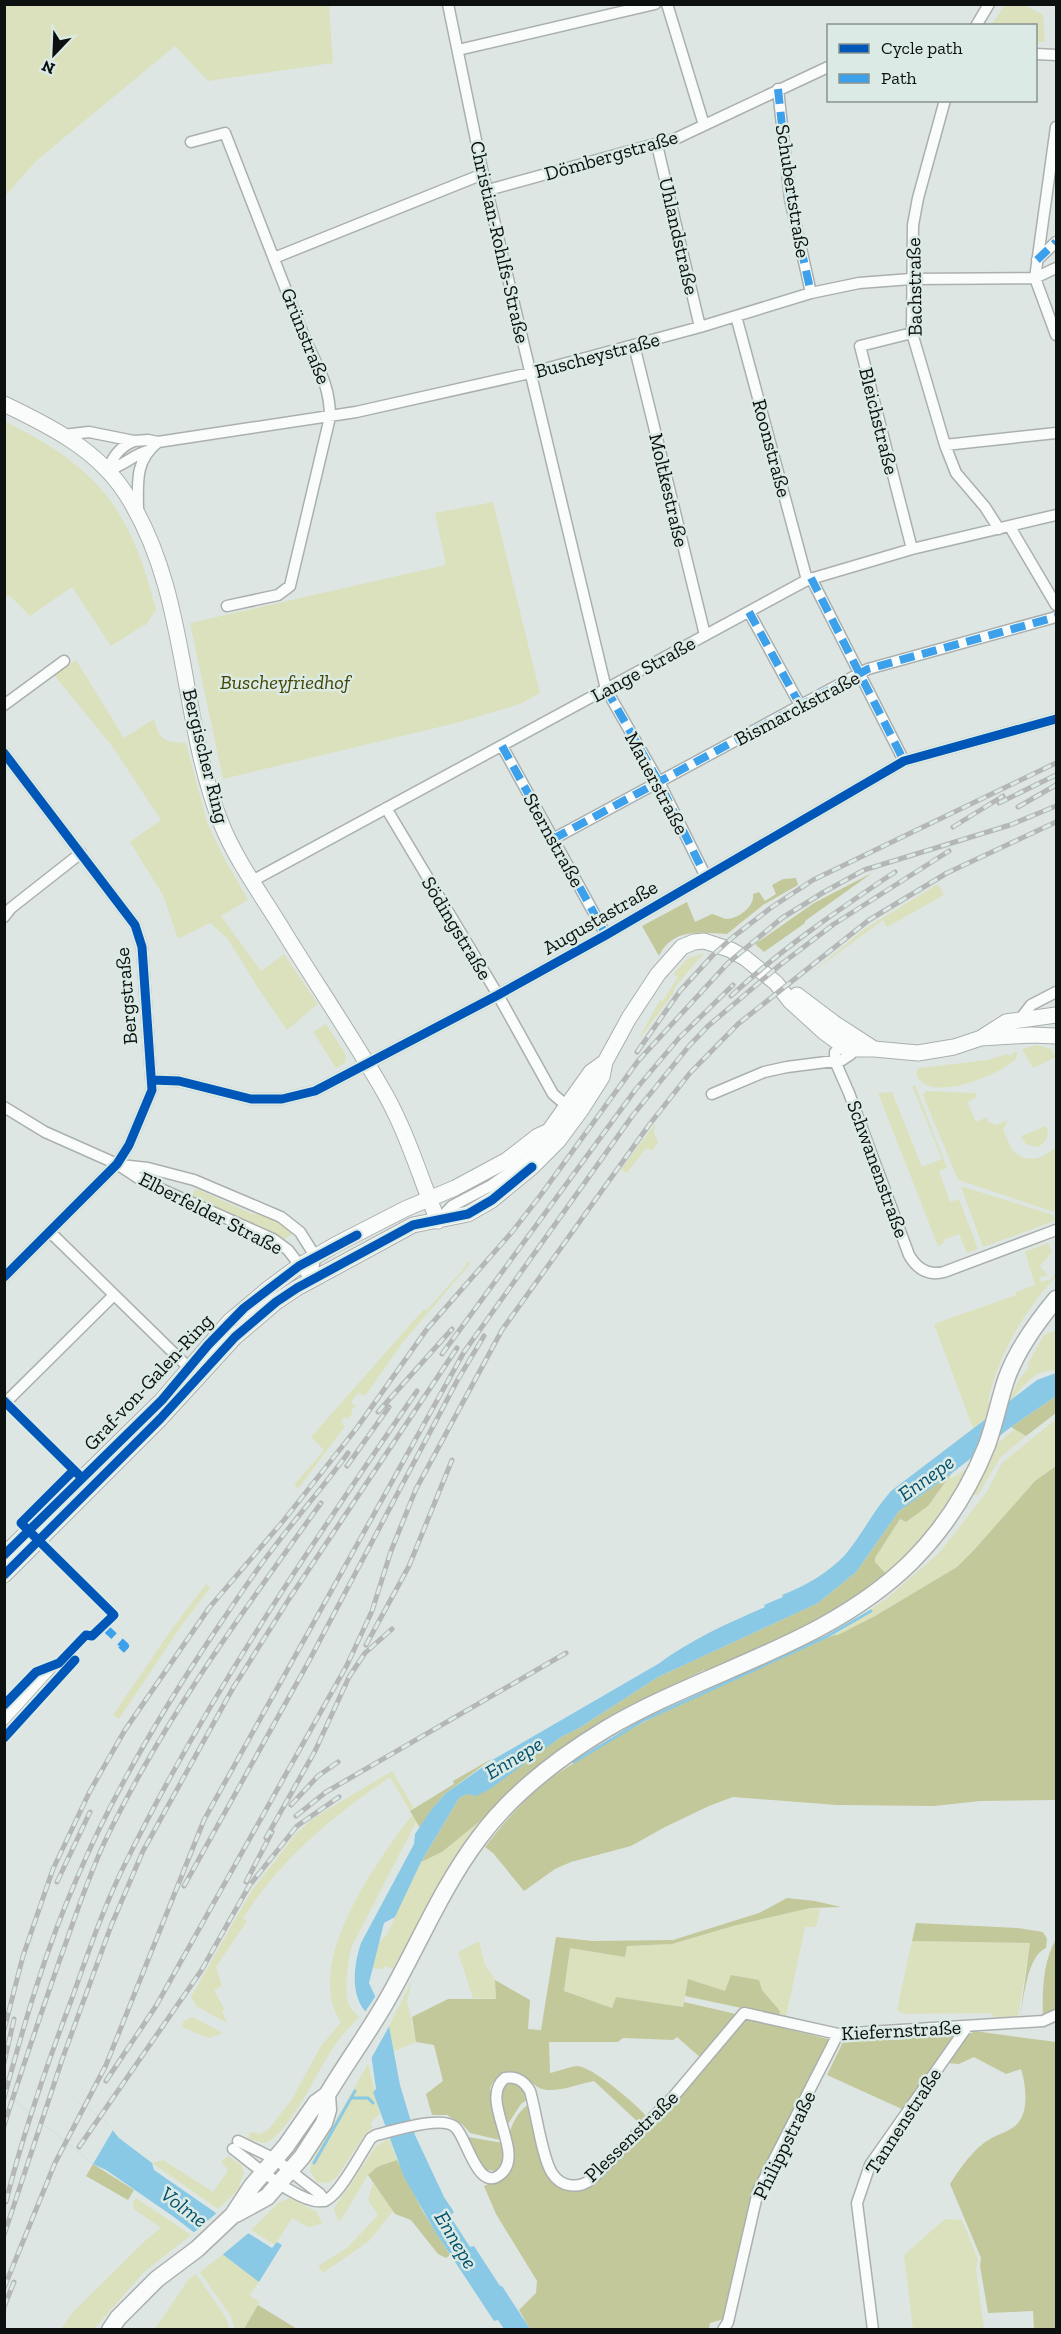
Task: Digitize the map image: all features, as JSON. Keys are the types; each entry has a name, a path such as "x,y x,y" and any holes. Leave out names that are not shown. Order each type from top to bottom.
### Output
{"main road":[{"name":"Bergischer Ring","path":"4,404 76,443 108,470 138,512 154,548 164,580 196,732 214,802 233,848 395,1110 438,1221"},
{"path":"413,1225 468,1214 492,1200 532,1167 558,1141 602,1077 605,1062 629,1018 658,974 674,955 694,942 704,941 731,950 762,970 776,983 834,1023 852,1044 918,1053 954,1047 981,1038 1006,1022 1021,1018 1056,1015"},
{"path":"981,1038 1056,1036"},
{"path":"549,1131 591,1072 605,1062"},
{"name":"Elberfelder Straße","path":"299,1266 405,1209 456,1188 507,1160 538,1136 549,1131"},
{"path":"312,1281 413,1225 429,1209 429,1199"},
{"name":"Graf-von-Galen-Ring","path":"4,1555 138,1424 237,1315 299,1266"},
{"name":"Graf-von-Galen-Ring","path":"4,1575 160,1419 235,1337 276,1302 312,1281"},
{"path":"110,2330 118,2318 157,2279 197,2249 233,2215 252,2186 270,2166 316,2103 327,2095 387,2000 468,1853 504,1808 535,1778 582,1744 656,1702 827,1624 861,1604 913,1560 947,1520 969,1485 986,1446 1012,1366 1056,1299"},
{"path":"233,2215 267,2197 285,2178 324,2123 328,2110 327,2095"}],"street":[{"name":"Christian-Rohlfs-Straße","path":"448,4 483,174 606,689"},
{"path":"458,50 655,4"},
{"path":"667,4 704,125"},
{"path":"977,24 989,4"},
{"path":"1037,54 1056,55"},
{"name":"Dömbergstraße","path":"488,190 657,145 827,67"},
{"name":"Schubertstraße","path":"778,89 790,199 811,293"},
{"name":"Bachstraße","path":"944,102 918,198 913,225 912,333 945,445 956,474 1005,528 1056,606"},
{"path":"1056,127 1035,278 1056,335"},
{"name":"Grünstraße","path":"191,142 225,133 300,328 319,366 330,397 330,417 290,586 278,595 227,606"},
{"name":"Uhlandstraße","path":"657,145 700,327"},
{"path":"274,258 483,174"},
{"path":"1037,260 1056,242"},
{"path":"1035,278 1056,268"},
{"name":"Buscheystraße","path":"63,435 89,432 134,441 158,442 330,417 530,373 700,327 811,293 859,283 911,279 1035,278"},
{"name":"Roonstraße","path":"736,316 811,582 861,674 904,761"},
{"name":"Bleichstraße","path":"912,333 860,346 912,549"},
{"name":"Moltkestraße","path":"634,345 705,635"},
{"path":"945,445 1056,433"},
{"path":"108,470 112,458 125,445 134,441"},
{"path":"108,470 122,466 158,442"},
{"path":"138,512 139,474 147,451"},
{"name":"Lange Straße","path":"252,881 705,635 811,582 912,549 1056,515"},
{"path":"749,612 800,705"},
{"name":"Bismarckstraße","path":"554,838 868,669 1056,617"},
{"path":"4,705 64,661"},
{"name":"Mauerstraße","path":"606,689 658,782 706,877"},
{"name":"Augustastraße","path":"152,1080 179,1081 222,1093 266,1100 315,1091 498,995 606,935 904,761 1056,719"},
{"name":"Sternstraße","path":"502,747 606,935"},
{"name":"Bergstraße","path":"4,753 135,925 142,947 152,1080 147,1104 129,1145 117,1164 4,1277"},
{"name":"Södingstraße","path":"386,808 498,995 553,1094 567,1106"},
{"path":"8,912 81,853"},
{"path":"1021,1018 1031,1005 1056,992"},
{"path":"712,1094 764,1072 835,1061 834,1054 852,1044"},
{"name":"Schwanenstraße","path":"835,1061 909,1255 918,1267 926,1272 944,1272 1056,1230"},
{"name":"Elberfelder Straße","path":"4,1107 45,1132 117,1164 143,1181 275,1240 288,1250 312,1281"},
{"path":"438,1221 452,1206 490,1186 531,1157 547,1141 549,1131"},
{"name":"Elberfelder Straße","path":"117,1164 148,1168 194,1180 281,1217 300,1232 315,1256"},
{"path":"185,1200 187,1189 194,1180"},
{"path":"50,1232 189,1368"},
{"path":"312,1281 315,1256"},
{"path":"5,1402 114,1295"},
{"path":"4,1720 51,1668"},
{"name":"Kiefernstraße","path":"722,2039 744,2013 838,2034 1043,2021 1056,2015"},
{"name":"Tannenstraße","path":"873,2330 857,2203 861,2186 870,2165 967,2027"},
{"name":"Philippstraße","path":"723,2330 728,2322 758,2191 838,2034"},
{"name":"Plessenstraße","path":"325,2201 338,2189 371,2138 441,2121 455,2126 483,2176 489,2179 495,2178 506,2168 508,2152 497,2104 497,2091 499,2084 505,2078 515,2077 530,2091 552,2174 566,2185 578,2186 592,2179 674,2096 722,2039"},
{"path":"325,2201 312,2201 270,2166 235,2145 270,2166 285,2178 320,2194 325,2201"}],"green space":[{"path":"5,4 329,5 333,63 208,81 175,46 36,161 5,196"},
{"path":"1005,5 1025,5 1043,15 1045,42 1037,42 1037,24 992,24"},
{"path":"4,421 37,438 87,475 106,495 122,518 135,544 156,610 145,626 111,646 72,587 30,616 9,595 5,598"},
{"name":"Buscheyfriedhof","path":"493,502 540,693 520,704 460,722 223,779 190,623 446,565 435,513"},
{"path":"76,660 124,738 154,719 161,736 168,741 186,743 207,822 248,900 221,916 261,971 284,954 318,1004 287,1030 228,939 210,923 178,939 163,895 130,842 161,820 112,746 54,675"},
{"path":"872,873 764,952 755,944 814,903"},
{"path":"796,878 798,885 763,905 727,934 698,933 680,936 672,940 659,956 642,926 687,902 695,922 712,914 726,919 736,917 749,907 753,894 759,892 765,901 776,894 772,885 783,879"},
{"path":"938,884 944,895 887,927 883,920 810,974 863,930"},
{"path":"704,953 675,987 673,994 637,1042 660,1000 662,1002 678,977 673,974 688,958"},
{"path":"326,1024 346,1055 345,1063 336,1068 313,1032"},
{"path":"1037,1045 1051,1049 1056,1057 1033,1068 1022,1049"},
{"path":"1013,1052 1017,1052 1016,1059 1007,1066 995,1073 963,1084 933,1087 922,1083 916,1073 919,1068 987,1060 1008,1054 1009,1056 1014,1054"},
{"path":"915,1085 947,1168 939,1171 950,1202 959,1199 978,1249 967,1253 959,1234 943,1240 944,1243 938,1246 878,1093 892,1092 922,1167 942,1159 912,1086"},
{"path":"926,1091 975,1093 977,1097 967,1102 976,1122 987,1117 988,1122 997,1125 1008,1120 1003,1130 1011,1148 1021,1157 1034,1159 1046,1155 1056,1146 1054,1212 958,1180 923,1095"},
{"path":"655,1124 654,1133 658,1142 652,1151 646,1148 627,1173 621,1169"},
{"path":"1046,1126 1047,1138 1038,1147 1026,1144 1021,1136"},
{"path":"961,1187 1053,1215 1055,1219 983,1247"},
{"path":"197,1189 252,1214 264,1214 278,1221 293,1233 285,1239 193,1196 194,1190"},
{"path":"1048,1243 1052,1252 1040,1266 1048,1275 1039,1278 1041,1282 1049,1281 1056,1273 1056,1276 1013,1335 992,1384 987,1418 973,1428 934,1324 1016,1295 1016,1292 1035,1285 1025,1252"},
{"path":"466,1261 470,1264 403,1342 365,1396 358,1393 351,1402 356,1406 351,1410 353,1412 348,1419 344,1417 341,1422 345,1426 298,1489 294,1485 324,1450 311,1437 424,1309 426,1311 466,1266"},
{"path":"1056,1330 1056,1371 1049,1370 1035,1376 1008,1404 1044,1335"},
{"path":"1056,1396 1056,1413 1026,1436 1011,1427"},
{"path":"1056,1419 1056,1466 1035,1481 957,1567 875,1616 834,1635 872,1611 871,1609 886,1599 939,1553 986,1493 1002,1463"},
{"path":"1015,1429 1026,1436 1000,1458 978,1495 972,1495 997,1444"},
{"path":"1056,1466 1056,1800 980,1801 934,1806 837,1805 733,1797 665,1827 631,1846 571,1862 555,1869 524,1891 493,1853 485,1847 537,1789 618,1736 709,1690 838,1635 875,1616 957,1567 1035,1481"},
{"path":"969,1467 942,1518 886,1574 875,1562 875,1558 900,1519 906,1522 928,1506 949,1478 953,1478"},
{"path":"952,1473 928,1506 906,1522 900,1519 875,1558 875,1562 886,1574 856,1598 802,1628 707,1671 704,1670 596,1726 519,1781 485,1817 442,1852 421,1862 459,1798 520,1765 658,1677 818,1603 856,1572 899,1511"},
{"path":"206,1584 210,1588 181,1626 119,1719 113,1715 169,1633"},
{"path":"493,1758 446,1793 431,1810 420,1828 410,1811 454,1784 453,1781"},
{"path":"392,1771 414,1808 410,1811 390,1777 347,1808 309,1840 258,1896 243,1918 247,1921 216,1967 222,1986 214,1990 225,2010 222,2011 227,2023 196,2006 191,1997 252,1890 296,1834 312,1819"},
{"path":"412,1815 416,1822 352,1946 347,1994 350,2007 359,2017 335,2045 303,2100 284,2127 265,2143 248,2139 250,2132 260,2134 269,2129 292,2099 321,2046 341,2022 331,1998 331,1972 337,1943 364,1885"},
{"path":"485,1817 462,1848 400,1960 398,1959 393,1969 385,1966 383,1969 372,1968 379,1942 386,1936 421,1862 442,1852"},
{"path":"787,1898 841,1907 810,1908 733,1926 672,1944 627,1946 625,1957 570,1948 564,1991 612,2008 616,1997 683,2007 684,2002 736,2014 701,2058 677,2037 673,2040 623,2038 618,2042 549,2042 550,2073 577,2066 593,2072 647,2117 640,2124 594,2081 547,2090 535,2086 519,2074 507,2071 494,2080 490,2089 502,2136 500,2140 470,2133 462,2124 447,2115 432,2115 426,2094 443,2081 434,2045 416,2042 412,2017 448,1999 496,1999 495,1980 530,2000 528,2029 541,2030 556,1937 592,1941 673,1940 759,1913"},
{"path":"810,1908 820,1909 816,1927 805,1927 786,2017 779,2016 780,2011 762,1990 759,1980 732,1975 725,1992 688,1979 683,2007 616,1997 612,2008 564,1991 570,1948 625,1957 627,1946 672,1944 733,1926"},
{"path":"916,1923 1018,1928 1043,1932 1047,1939 1046,1948 1034,1959 1030,1968 1020,2017 1030,1943 912,1941"},
{"path":"1056,1939 1056,2011 1043,2017 1046,1966"},
{"path":"479,1941 485,1965 495,1980 496,1999 473,1998 458,1952"},
{"path":"912,1941 1030,1943 1018,2017 996,2018 990,2013 904,2014 897,2010"},
{"path":"731,1975 759,1980 762,1990 780,2011 779,2016 685,1996 688,1979 725,1991"},
{"path":"412,1980 407,2001 416,2042 394,2051 389,2026"},
{"path":"192,2017 223,2033 209,2038 184,2028 182,2025 184,2021"},
{"path":"743,2018 828,2039 830,2043 760,2180 724,2319 710,2323 709,2329 530,2329 519,2310 536,2293 537,2281 496,2214 484,2186 503,2176 508,2137 516,2118 529,2104 558,2184 585,2188"},
{"path":"974,2031 1056,2042 1056,2329 1034,2329 1033,2311 988,2313 980,2266 981,2258 950,2184 978,2148 1020,2121 1025,2107 1026,2099 1021,2069 1006,2074 974,2057 959,2064 947,2063 964,2039"},
{"path":"946,2033 953,2036 904,2110 827,2075 843,2042 848,2039"},
{"path":"368,2064 380,2113 371,2123 372,2128 366,2133 336,2178 328,2183 317,2182 310,2171 311,2163"},
{"path":"511,2081 524,2088 528,2099 521,2104 506,2127 500,2100 503,2086"},
{"path":"468,2137 503,2143 505,2163 497,2171 481,2167"},
{"path":"389,2139 397,2160 377,2167 368,2175 341,2220 338,2221 334,2209 336,2205 376,2146"},
{"path":"228,2156 241,2165 244,2174 239,2185 241,2187 218,2209 152,2163 163,2160 213,2192 227,2172 221,2162"},
{"path":"397,2160 422,2210 450,2255 446,2258 438,2254 411,2220 395,2214 368,2175 377,2167"},
{"path":"93,2164 134,2190 128,2200 86,2176"},
{"path":"373,2183 393,2211 369,2241 323,2273 318,2266 347,2248 378,2215 368,2200"},
{"path":"136,2198 191,2235 144,2272 94,2329 61,2329 74,2311 161,2228 134,2209 133,2203"},
{"path":"289,2198 317,2212 322,2224 308,2227 292,2218 275,2245 251,2230 278,2203"},
{"path":"945,2219 962,2220 978,2259 976,2269 984,2329 913,2329 904,2255"},
{"path":"223,2254 259,2282 250,2294 260,2302 244,2329 235,2329 230,2315 200,2272"},
{"path":"196,2274 226,2318 230,2329 155,2329 188,2280"},
{"path":"258,2305 297,2329 244,2329"}],"water":[{"name":"Ennepe","path":"1056,1373 1056,1396 899,1511 856,1572 818,1603 658,1677 579,1728 561,1737 490,1789 476,1796 467,1794 459,1798 421,1862 395,1917 384,1923 369,1983 389,2026 400,2085 415,2135 444,2197 454,2212 450,2216 470,2247 474,2246 530,2329 504,2329 498,2320 494,2321 436,2233 404,2177 373,2092 376,2089 365,2011 360,2004 355,1987 357,1960 361,1943 414,1844 415,1834 446,1793 494,1759 696,1640 765,1607 764,1605 783,1597 782,1595 824,1573 845,1555 891,1491 1037,1380"},
{"name":"Volme","path":"4,2047 105,2121 119,2138 152,2163 154,2170 272,2248 277,2242 282,2245 259,2282 174,2217 106,2170 93,2164 5,2093"}],"pier":[{"path":"377,1994 391,2023 368,2064 363,2015"},
{"path":"5,2047 105,2121 113,2130 93,2164 5,2093"},
{"path":"219,2211 251,2231 221,2256 192,2234"}],"waterway":[{"path":"574,1762 642,1721 826,1637 871,1611"},
{"path":"314,2163 355,2091"},
{"path":"352,2098 368,2098 373,2103"}],"railway":[{"path":"637,1052 680,991 713,955 772,907 813,880 1056,763"},
{"path":"999,803 1056,775"},
{"path":"1018,807 1056,785"},
{"path":"953,827 1003,796"},
{"path":"4,2030 23,1956 53,1869 90,1791 125,1730 209,1608 284,1520 356,1429 427,1329 512,1232 638,1061 728,963 782,918 824,892 864,870 1010,825 1056,806"},
{"path":"106,2081 156,2006 347,1665 372,1611 391,1551 416,1489 502,1330 649,1125 690,1073 738,1024 869,920 947,873 1056,822"},
{"path":"4,2288 55,2163 106,2065 204,1820 464,1352 633,1115 708,1026 780,965 834,924 949,851"},
{"path":"731,996 790,946 895,872"},
{"path":"442,1354 636,1089 679,1038 733,985"},
{"path":"378,1412 452,1329"},
{"path":"184,1886 309,1661 457,1381 484,1336"},
{"path":"4,2235 63,2057 111,1926 143,1851 233,1688 289,1599 457,1348"},
{"path":"6,2202 44,2075 95,1934 123,1868 189,1744 224,1684 299,1565 417,1391"},
{"path":"347,1466 389,1407"},
{"path":"4,2098 55,1931 92,1845 142,1747 200,1654 268,1555 348,1453"},
{"path":"366,1645 409,1566 452,1460"},
{"path":"4,2126 75,1916 106,1839 179,1708 234,1625 321,1503"},
{"path":"266,1838 315,1751 349,1677 365,1653 392,1629"},
{"path":"296,1816 326,1792 566,1653"},
{"path":"291,1805 318,1776 338,1762"},
{"path":"79,2147 201,1971 249,1886 297,1826 339,1797"},
{"path":"57,1882 90,1812"},
{"path":"246,1882 272,1832"},
{"path":"4,2063 14,2019"},
{"path":"4,2307 14,2282"}],"marked path":[{"path":"778,89 790,199 811,293"},
{"path":"1037,260 1056,242"},
{"path":"811,578 904,761"},
{"path":"749,612 800,705"},
{"path":"553,839 868,669 1056,617"},
{"path":"606,689 659,782 706,877"},
{"path":"502,746 606,935"},
{"path":"103,1626 125,1646 121,1650"}],"cycle path":[{"path":"152,1080 179,1081 251,1099 282,1099 315,1091 498,995 606,935 904,761 1056,719"},
{"path":"4,753 135,925 142,947 152,1090 129,1145 117,1164 4,1277"},
{"path":"4,1575 160,1419 235,1337 276,1302 297,1288 413,1225 468,1214 492,1200 532,1167"},
{"path":"4,1555 162,1400 208,1345 244,1308 299,1266 357,1235"},
{"path":"4,1401 81,1477"},
{"path":"4,1705 36,1672 59,1663 86,1635 92,1636 114,1615 21,1523 74,1470"},
{"path":"4,1738 75,1660"}]}
